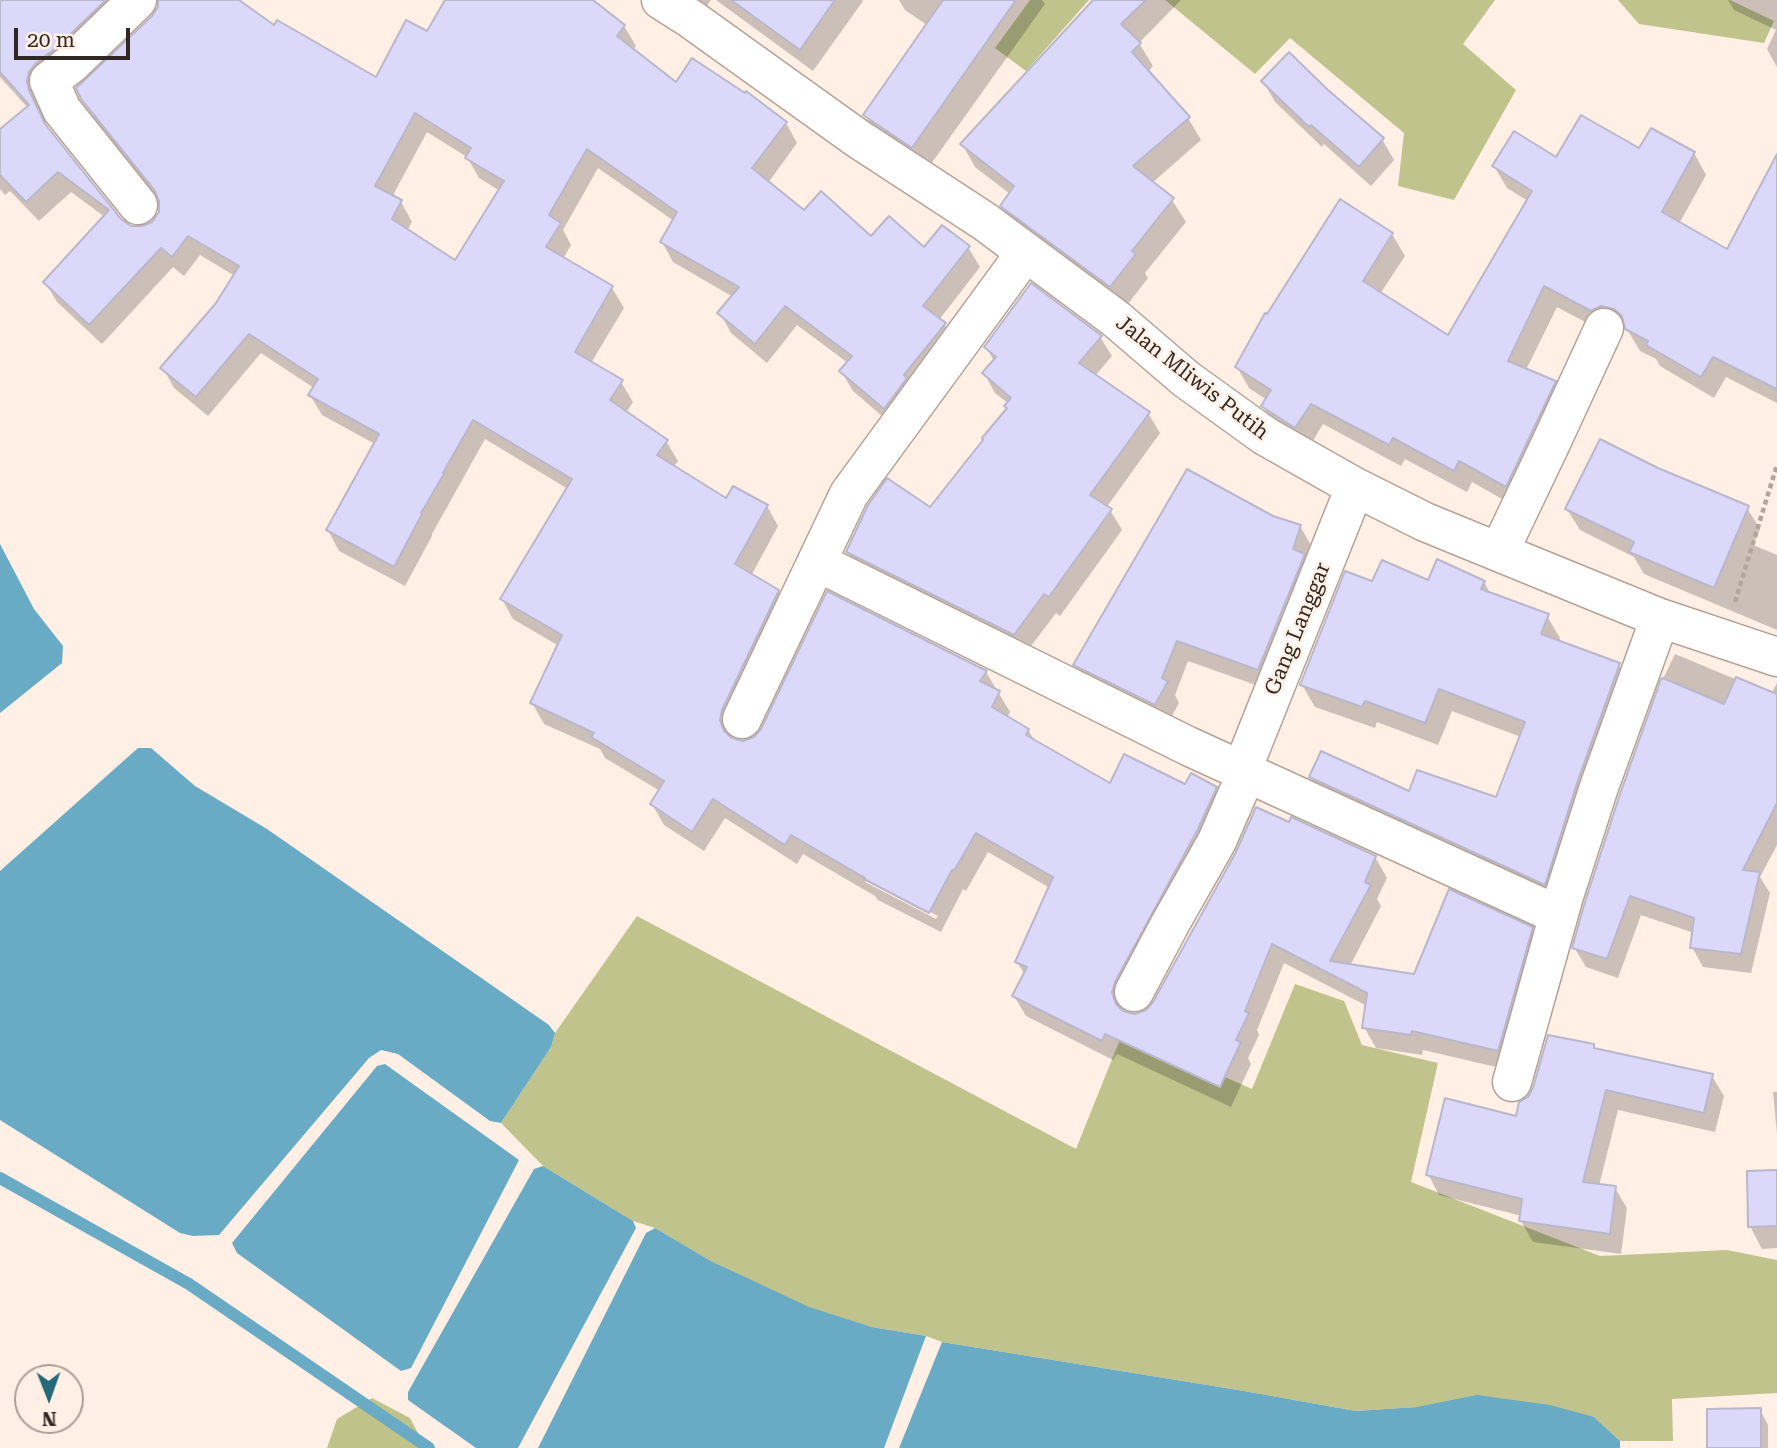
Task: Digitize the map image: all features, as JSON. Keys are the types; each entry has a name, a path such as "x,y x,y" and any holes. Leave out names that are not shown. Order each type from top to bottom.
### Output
{"street":[{"path":"137,0 71,64 49,81 62,110 138,205"},
{"name":"Jalan Mliwis Putih","path":"685,6 857,138 984,221 1026,252 1116,319 1186,379 1265,436 1355,487 1425,522 1660,618 1777,657"},
{"path":"742,719 849,494 1026,252"},
{"path":"1499,552 1604,328"},
{"name":"Gang Langgar","path":"1134,992 1217,841 1355,487"},
{"path":"817,562 1188,746 1558,915"},
{"path":"1512,1082 1558,915 1599,786 1660,618"}],"path":[{"path":"1724,639 1777,464"}],"green space":[{"path":"1030,0 1089,0 1026,71 995,48"},
{"path":"1165,0 1495,0 1463,44 1516,90 1454,200 1398,186 1404,133 1290,38 1255,74"},
{"path":"1618,0 1730,0 1774,21 1764,43 1639,24"},
{"path":"637,916 1076,1149 1123,1032 1252,1089 1295,984 1344,1001 1362,1045 1438,1063 1411,1182 1600,1256 1727,1250 1777,1260 1777,1393 1672,1399 1673,1441 1620,1441 1594,1417 1417,1407 1356,1411 942,1342 926,1336 872,1327 809,1308 711,1261 655,1228 633,1221 543,1166 501,1123 551,1047 555,1033"},
{"path":"372,1398 410,1418 426,1448 327,1448 337,1419"}],"water":[{"path":"0,544 34,609 63,646 62,663 0,713"},
{"path":"138,748 151,748 195,786 267,829 549,1025 555,1033 551,1047 501,1123 490,1121 398,1054 381,1050 369,1058 219,1235 193,1236 180,1233 0,1120 0,871"},
{"path":"385,1064 519,1160 411,1368 401,1371 237,1253 232,1243 377,1066"},
{"path":"543,1166 633,1221 636,1228 518,1448 476,1448 408,1400 408,1392 534,1169"},
{"path":"655,1228 711,1261 809,1307 872,1327 926,1336 884,1448 538,1448 646,1233"},
{"path":"942,1342 1356,1411 1417,1407 1477,1395 1550,1405 1594,1417 1620,1441 1620,1448 899,1448"}],"building":[{"path":"0,0 106,0 57,47 35,64 27,81 45,124 121,219 131,226 152,222 159,212 159,201 155,191 81,99 76,88 152,16 158,7 158,0 239,0 274,25 277,20 376,77 406,20 427,31 445,0 593,0 625,25 617,36 676,82 692,58 745,93 746,91 787,122 752,168 804,210 821,191 871,236 889,216 924,247 942,225 970,246 923,306 946,323 904,375 907,378 884,409 839,371 852,356 785,306 755,344 717,313 739,287 660,242 677,212 587,149 549,215 561,223 546,247 613,286 575,352 623,380 610,400 668,440 657,455 726,498 733,486 768,505 735,564 779,590 722,710 720,720 724,731 732,738 743,741 754,737 761,729 827,591 987,671 980,681 1000,691 992,707 1029,729 1026,735 1110,783 1124,754 1185,784 1191,773 1217,787 1197,831 1115,982 1112,993 1116,1004 1123,1011 1135,1014 1146,1010 1153,1002 1236,852 1256,807 1289,822 1291,817 1376,856 1365,882 1371,885 1330,961 1414,974 1449,889 1533,927 1498,1051 1412,1031 1411,1035 1362,1028 1367,993 1272,944 1245,1011 1249,1013 1236,1040 1241,1042 1220,1087 1105,1034 1102,1041 1012,996 1027,967 1015,962 1053,877 976,833 929,913 864,879 791,835 785,845 713,799 692,832 650,804 664,781 591,737 594,733 530,703 562,635 500,599 572,479 473,420 394,567 326,530 379,434 308,395 318,379 249,334 196,397 160,368 216,303 239,266 188,236 172,257 161,248 89,325 43,282 109,210 58,172 26,202 0,175 0,129 29,105 0,72","holes":["415,113 471,148 465,158 504,181 455,260 392,219 402,200 375,186"]},
{"path":"731,0 835,0 800,50"},
{"path":"943,0 1016,0 912,148 863,115"},
{"path":"1093,0 1146,0 1121,24 1141,43 1132,52 1190,117 1133,166 1174,198 1132,251 1136,254 1110,287 1000,206 1014,186 960,144"},
{"path":"1289,52 1384,138 1359,167 1311,125 1309,127 1261,81"},
{"path":"1581,115 1639,148 1651,128 1695,152 1662,212 1727,249 1777,154 1777,389 1713,357 1701,377 1646,345 1648,341 1625,329 1622,316 1614,309 1601,306 1591,311 1544,286 1508,361 1556,381 1506,487 1459,461 1454,471 1393,438 1389,445 1311,404 1295,428 1261,406 1271,390 1235,367 1265,313 1267,314 1340,199 1393,233 1363,281 1448,335 1532,191 1492,166 1514,131 1556,157"},
{"path":"1031,283 1102,336 1079,363 1150,412 1090,495 1112,509 1049,597 1044,594 1014,635 846,552 868,505 887,478 930,507 1007,408 1004,406 1011,398 982,373 996,357 984,347"},
{"path":"1600,439 1658,468 1749,506 1714,588 1629,552 1634,542 1565,509"},
{"path":"1187,469 1273,516 1301,525 1293,549 1305,554 1258,670 1177,641 1162,678 1168,681 1155,705 1073,665"},
{"path":"1437,559 1485,581 1481,589 1549,614 1541,634 1620,663 1578,780 1545,885 1309,777 1321,751 1409,791 1417,770 1496,797 1525,722 1439,689 1425,723 1365,701 1362,707 1300,685 1345,571 1372,581 1382,560 1428,580"},
{"path":"1736,677 1777,694 1777,803 1743,870 1760,872 1741,954 1690,948 1694,918 1630,896 1607,959 1572,948 1620,794 1661,679 1724,704"},
{"path":"1548,1035 1713,1074 1704,1113 1606,1090 1583,1182 1616,1186 1610,1234 1519,1221 1522,1199 1426,1175 1445,1098 1516,1116 1519,1102 1528,1097 1533,1088"},
{"path":"1777,1170 1777,1226 1748,1227 1747,1171"},
{"path":"1761,1408 1761,1448 1707,1448 1707,1409"}],"waterway":[{"path":"0,1178 189,1284 429,1448"}]}
